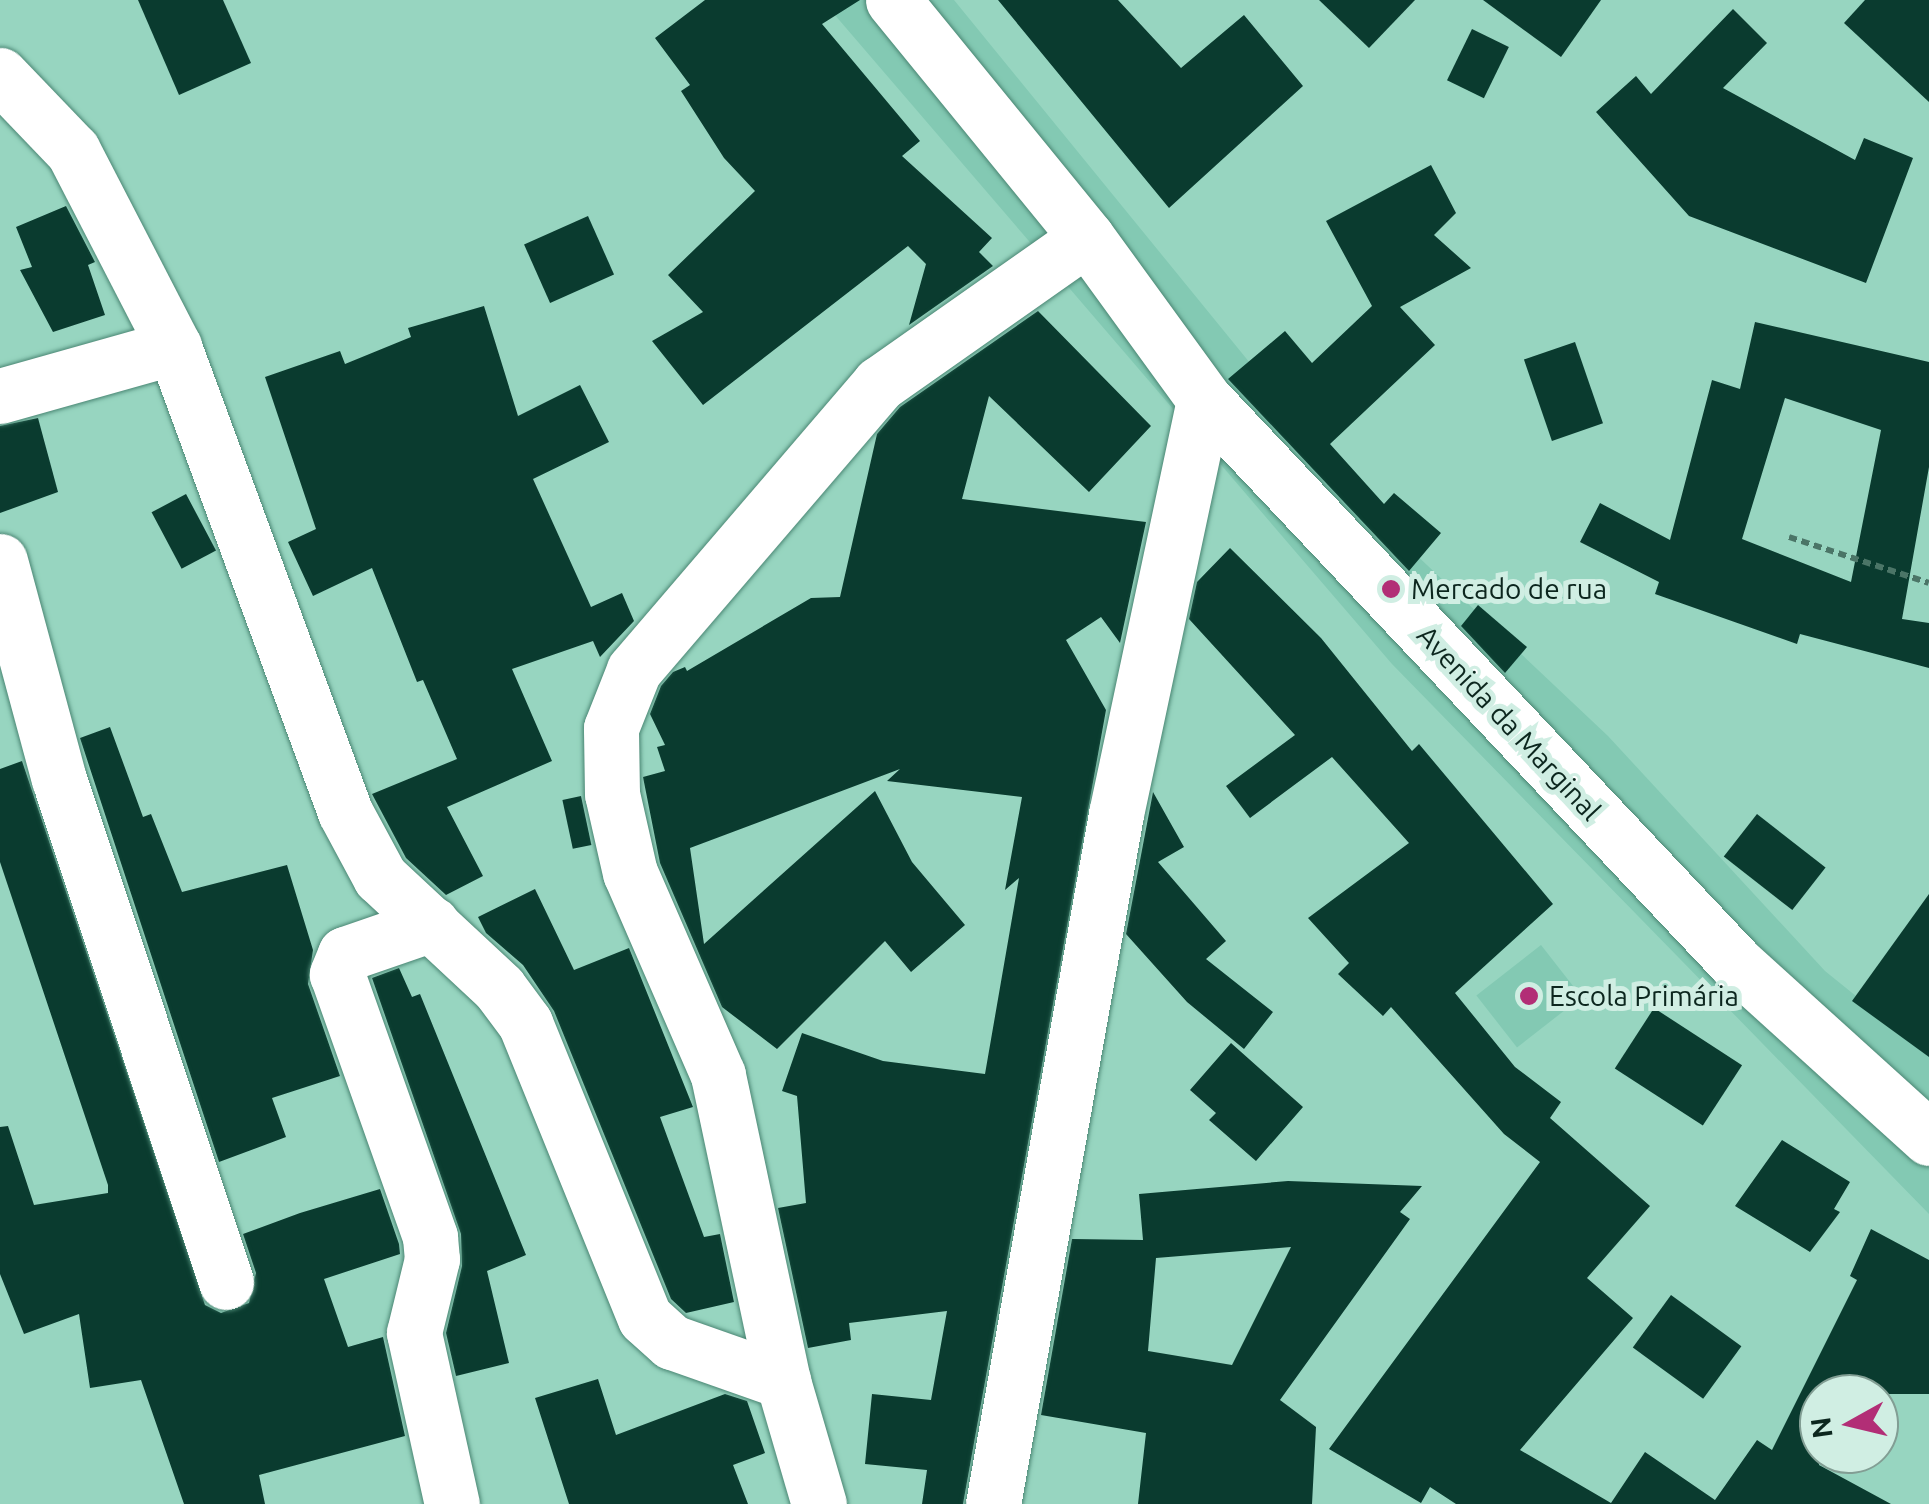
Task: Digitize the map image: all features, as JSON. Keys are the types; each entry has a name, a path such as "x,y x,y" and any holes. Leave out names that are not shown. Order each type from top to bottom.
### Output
{"street":[{"name":"Avenida da Marginal","path":"893,0 1087,238 1204,400 1737,964 1929,1138"},
{"path":"0,74 73,152 174,348 345,812 380,877 432,924 526,1023 645,1318 672,1342 783,1381"},
{"path":"819,1504 783,1381 718,1075 630,872 612,794 611,728 634,670 879,384 1087,238"},
{"path":"0,396 174,348"},
{"path":"993,1504 1116,814 1204,400"},
{"path":"0,561 59,779 226,1282"},
{"path":"432,924 345,954 337,974 430,1237 432,1259 414,1334 452,1504"}],"path":[{"path":"1789,537 1929,583"}],"shaded area":[{"name":"Mercado de rua","path":"822,0 954,0 1374,515 1608,736 1825,971 1929,1055 1929,1214 1392,664"},
{"name":"Escola Primária","path":"1541,945 1582,997 1517,1047 1476,995"}],"building":[{"path":"138,0 223,0 251,63 179,95"},
{"path":"705,0 860,0 822,24 920,141 902,156 992,238 979,252 993,266 909,325 926,264 908,246 703,405 652,341 703,312 668,275 755,191 724,158 681,91 690,85 655,38"},
{"path":"998,0 1118,0 1181,68 1244,15 1303,86 1169,208"},
{"path":"1319,0 1415,0 1369,48"},
{"path":"1483,0 1601,0 1561,57"},
{"path":"1865,0 1929,0 1929,102 1844,23"},
{"path":"1733,9 1767,43 1723,88 1855,160 1864,138 1913,158 1866,283 1689,216 1596,112 1636,76 1651,94"},
{"path":"1472,29 1509,47 1484,98 1447,80"},
{"path":"1431,165 1456,213 1434,235 1471,268 1400,307 1435,345 1330,444 1384,504 1394,493 1441,533 1409,571 1228,379 1285,331 1312,363 1372,306 1326,221"},
{"path":"66,206 95,262 88,265 105,315 53,332 20,270 32,267 16,227"},
{"path":"588,216 614,274 550,303 524,244"},
{"path":"484,306 518,416 580,385 609,442 533,479 591,607 622,593 634,621 600,657 593,641 512,669 552,761 447,807 483,876 446,895 406,858 372,794 457,759 423,680 417,682 372,568 313,596 288,542 316,529 265,377 340,351 345,364 411,337 408,328"},
{"path":"1038,311 1151,426 1089,492 989,396 962,499 1146,522 1120,643 1101,617 1066,640 1106,710 963,1504 922,1504 927,1470 865,1464 872,1394 931,1400 947,1311 849,1323 851,1340 808,1348 778,1208 806,1203 797,1096 782,1091 802,1033 883,1061 985,1074 1019,878 1005,890 1022,797 887,781 900,769 690,848 704,944 875,791 912,862 965,925 911,972 885,941 777,1049 722,1007 660,863 643,777 665,771 657,747 665,745 650,714 661,686 673,672 685,667 687,671 811,598 840,597 877,434 900,407"},
{"path":"1755,322 1929,362 1929,467 1902,619 1929,623 1929,668 1800,634 1797,644 1655,594 1659,582 1580,542 1600,503 1670,540 1712,380 1740,389","holes":["1785,398 1881,430 1851,582 1742,539"]},
{"path":"1575,342 1603,423 1552,441 1524,360"},
{"path":"38,418 58,492 0,513 0,426"},
{"path":"186,494 216,551 182,569 152,512"},
{"path":"1230,548 1321,638 1412,751 1419,744 1553,904 1455,993 1515,1067 1561,1102 1550,1118 1650,1206 1587,1278 1633,1318 1520,1450 1611,1503 1645,1452 1715,1500 1757,1440 1772,1450 1799,1396 1799,1474 1836,1474 1891,1504 1456,1504 1430,1487 1421,1503 1329,1449 1540,1162 1504,1134 1391,1007 1383,1016 1338,974 1349,963 1308,918 1409,843 1332,757 1250,818 1226,786 1295,735 1189,619 1197,582"},
{"path":"1478,605 1527,647 1505,673 1461,626"},
{"path":"110,727 143,817 151,814 182,892 287,865 313,950 308,984 340,1076 272,1098 286,1137 219,1162 80,738"},
{"path":"22,761 205,1305 221,1313 249,1303 256,1273 243,1234 300,1213 380,1189 399,1244 400,1254 324,1279 348,1347 383,1337 405,1436 259,1475 265,1504 184,1504 141,1380 90,1388 79,1314 24,1334 0,1274 0,1127 8,1126 34,1205 108,1193 0,862 0,769"},
{"path":"1153,792 1184,847 1158,862 1226,941 1206,959 1273,1012 1244,1049 1187,1002 1126,934"},
{"path":"581,796 591,845 573,849 562,800"},
{"path":"1757,814 1826,868 1792,910 1724,857"},
{"path":"535,889 574,970 629,948 693,1107 660,1117 704,1237 720,1234 734,1302 686,1313 671,1299 554,1011 523,965 486,933 478,917"},
{"path":"1929,894 1929,1057 1852,1001"},
{"path":"399,968 412,997 420,994 526,1255 487,1271 509,1363 456,1376 446,1333 462,1266 461,1234 372,978"},
{"path":"1654,1008 1742,1065 1703,1126 1615,1068"},
{"path":"1231,1043 1303,1107 1256,1161 1209,1120 1216,1113 1190,1090"},
{"path":"1782,1140 1850,1182 1834,1209 1840,1212 1810,1252 1735,1206"},
{"path":"1288,1181 1422,1186 1400,1212 1410,1219 1280,1400 1316,1427 1312,1504 1138,1504 1146,1433 1041,1415 1072,1239 1143,1240 1139,1194","holes":["1291,1247 1232,1365 1148,1351 1156,1258"]},
{"path":"1871,1229 1929,1260 1929,1394 1899,1394 1899,1374 1810,1374 1857,1280 1850,1276"},
{"path":"1671,1295 1741,1346 1703,1399 1633,1348"},
{"path":"598,1379 616,1435 725,1394 747,1401 765,1453 733,1465 748,1504 569,1504 535,1398"}],"place":[{"name":"Mercado de rua","path":"1391,589"},
{"name":"Escola Primária","path":"1529,996"}]}
